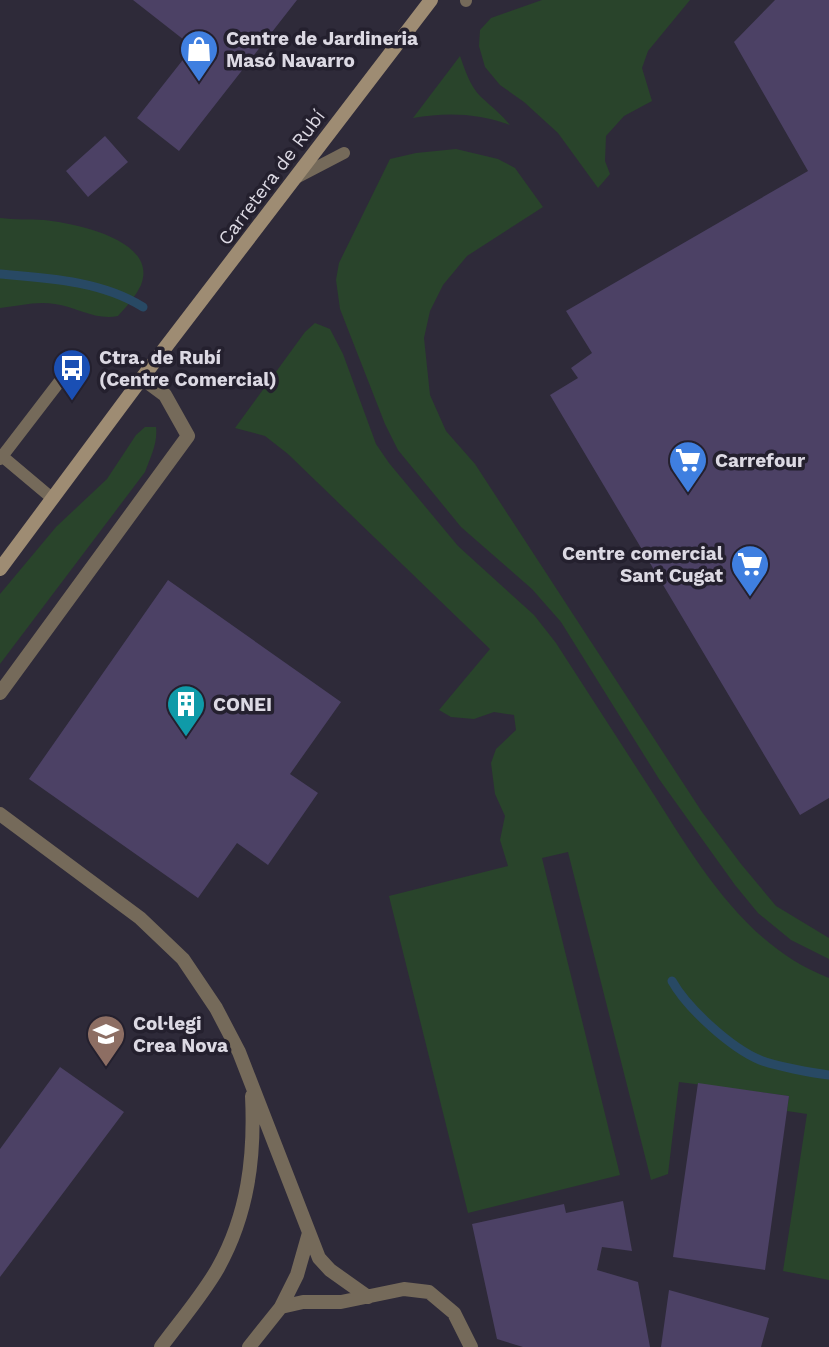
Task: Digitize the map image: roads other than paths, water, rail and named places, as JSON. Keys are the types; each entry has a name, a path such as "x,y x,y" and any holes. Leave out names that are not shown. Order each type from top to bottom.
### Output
{"main road":[{"name":"Carretera de Rubí","path":"0,569 142,378 431,0"}],"street":[{"path":"0,692 188,436 165,395 142,378"},
{"path":"0,814 140,918 183,959 216,1008 239,1052 319,1258 330,1270 368,1297"},
{"path":"161,1347 216,1270 233,1237 244,1206 254,1137 251,1084"},
{"path":"249,1347 281,1307 297,1275 309,1233"},
{"path":"281,1307 303,1302 341,1302 404,1289 429,1292 454,1313 471,1347"}],"lane":[{"path":"293,179 344,153"},
{"path":"53,499 1,458 73,364"}],"waterway":[{"path":"0,274 56,279 92,286 110,291 143,307"},
{"path":"672,981 699,1015 723,1037 749,1054 775,1065 829,1075"}],"place":[{"name":"Centre de Jardineria Masó Navarro","path":"199,83"},
{"name":"Ctra. de Rubí (Centre Comercial)","path":"72,402"},
{"name":"Carrefour","path":"688,494"},
{"name":"Centre comercial Sant Cugat","path":"750,598"},
{"name":"CONEI","path":"186,738"},
{"name":"Col·legi Crea Nova","path":"106,1068"}]}
